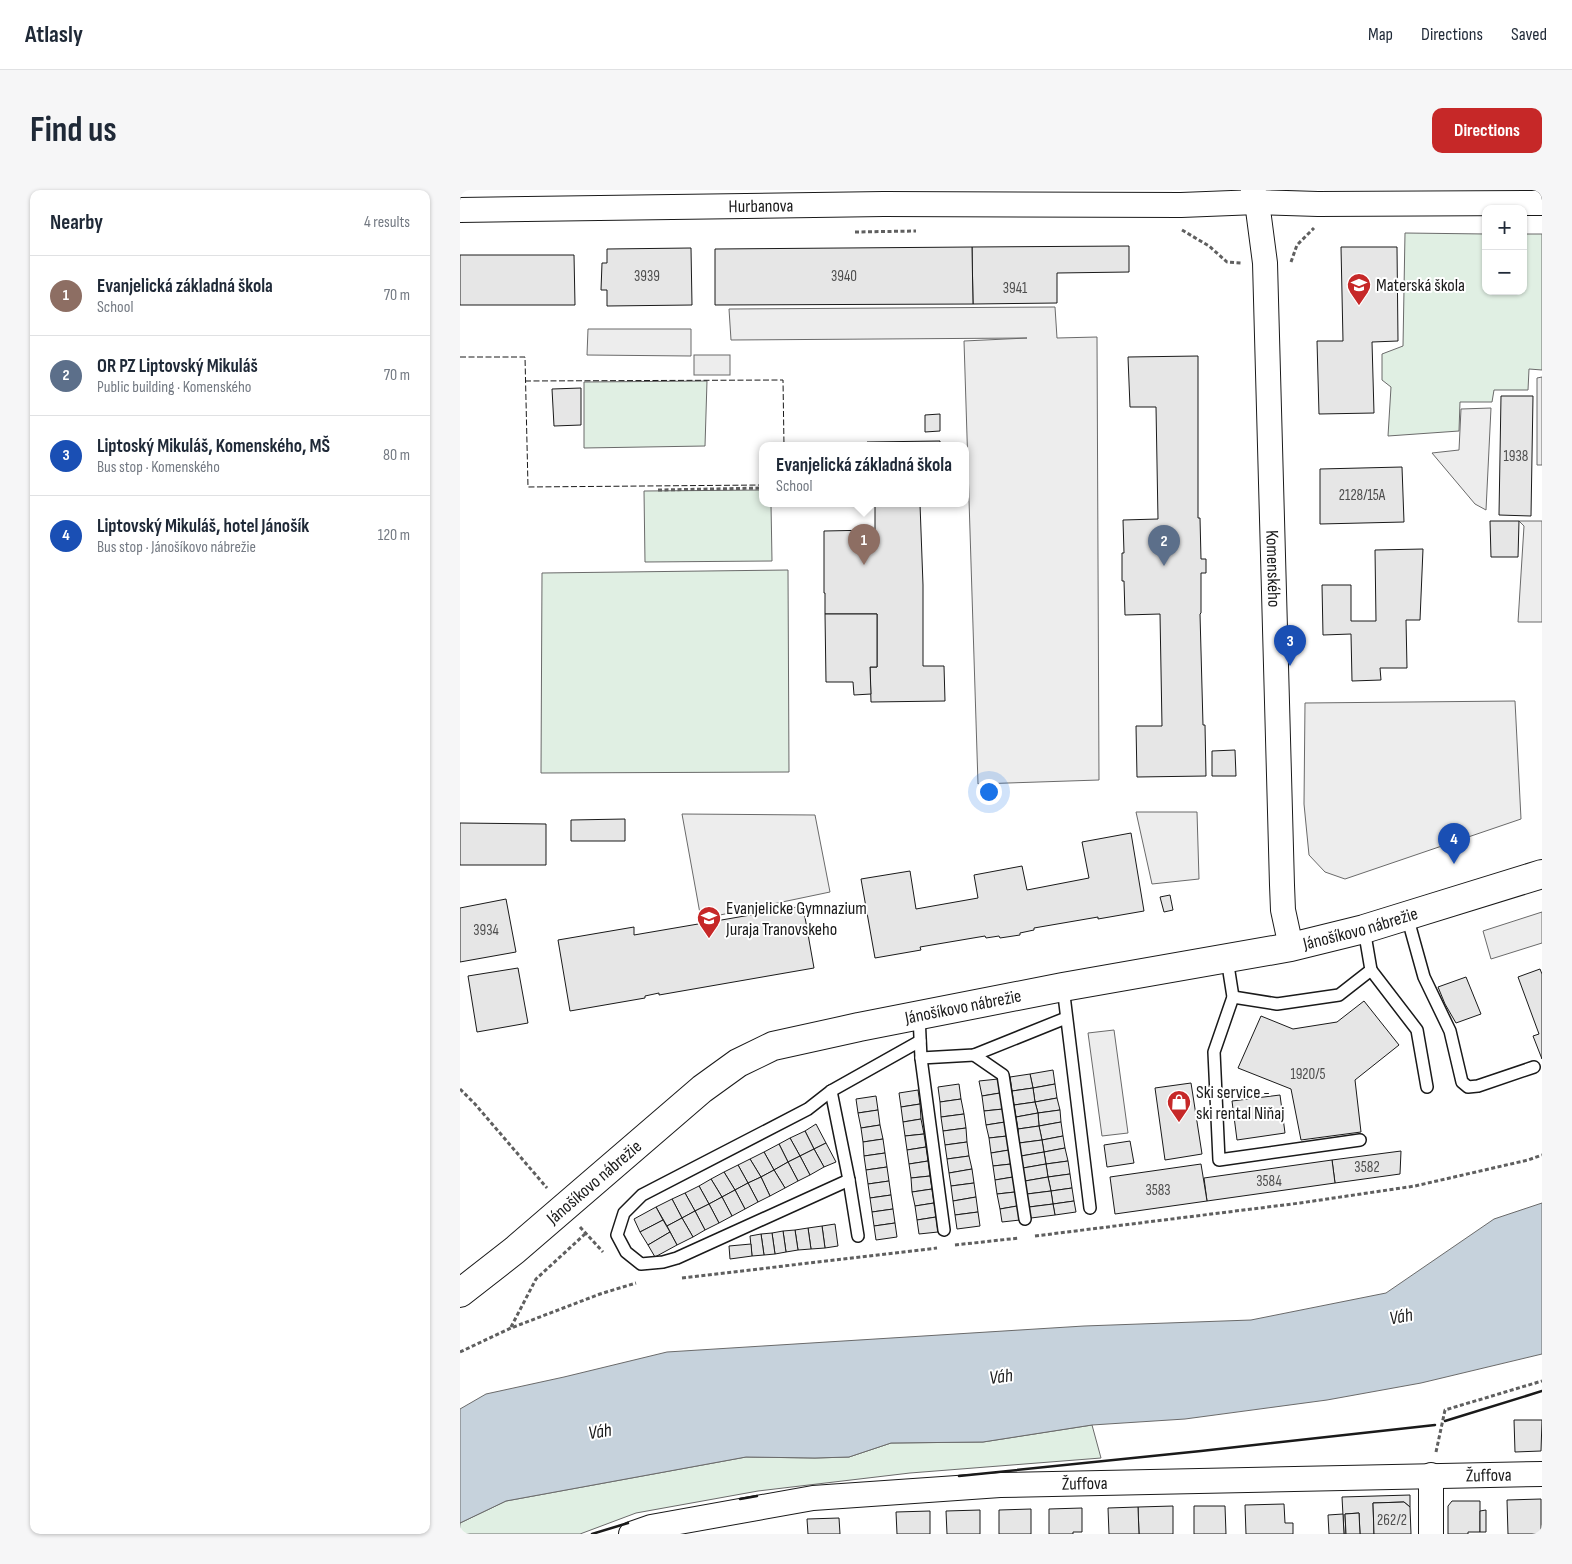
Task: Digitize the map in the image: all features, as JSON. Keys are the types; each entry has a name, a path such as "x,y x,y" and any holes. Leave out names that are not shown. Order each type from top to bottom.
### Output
{"main road":[{"name":"Jánošíkovo nábrežie","path":"460,1294 515,1250 702,1089 738,1063 773,1046 920,1028 1063,987 1291,947 1364,929 1542,874"}],"street":[{"name":"Hurbanova","path":"460,210 512,200 688,198 1036,197 1181,204 1255,196 1292,196 1318,204 1542,203"},
{"name":"Komenského","path":"1255,196 1266,263 1283,910 1291,947"},
{"name":"Žuffova","path":"644,1532 813,1498 1000,1485 1542,1474"},
{"path":"1431,1476 1431,1534"}],"lane":[{"path":"1406,916 1424,977 1450,1031 1462,1082 1468,1087 1478,1086 1534,1067"},
{"path":"1364,929 1371,970 1417,1030 1428,1087"},
{"path":"1228,959 1232,997 1214,1052 1219,1160 1360,1140"},
{"path":"1232,997 1277,1004 1339,995 1371,970"},
{"path":"1063,987 1090,1208"},
{"path":"921,1058 974,1055 1066,1018"},
{"path":"920,1028 921,1058 944,1230"},
{"path":"849,1180 663,1262 641,1264 626,1252 617,1235 624,1213 642,1195 808,1109 920,1028"},
{"path":"974,1055 1003,1075 1025,1218"},
{"path":"831,1091 858,1236"}],"path":[{"path":"1174,230 1182,230 1196,237 1227,262 1291,263 1297,245 1311,230 1318,226"},
{"path":"853,232 921,232"},
{"path":"658,490 759,488"},
{"path":"460,1089 475,1104"},
{"path":"947,1246 1300,1203 1386,1190 1528,1160 1542,1155"},
{"path":"511,1328 536,1279 586,1234"},
{"path":"682,1278 937,1247"},
{"path":"460,1352 511,1328 600,1294 642,1282"},
{"path":"1431,1476 1445,1410 1542,1381"}],"green space":[{"path":"1405,233 1482,234 1482,295 1527,295 1527,234 1542,234 1542,370 1529,369 1528,390 1494,390 1492,402 1460,402 1459,431 1388,436 1391,387 1382,380 1382,354 1403,346"},
{"path":"707,381 705,446 584,448 584,382"},
{"path":"759,490 759,507 771,507 772,561 645,562 644,491"},
{"path":"788,570 789,772 541,773 542,573"},
{"path":"1092,1425 1101,1458 910,1473 758,1491 636,1513 580,1534 460,1534 460,1523 506,1501 746,1457 849,1457 891,1443 983,1442"}],"shaded area":[{"path":"1055,307 1057,338 1097,337 1099,780 978,784 969,499 969,442 967,442 964,341 1027,338 731,340 729,309"},
{"path":"588,329 691,329 691,356 587,355"},
{"path":"694,355 730,355 730,375 694,375"},
{"path":"1542,377 1542,465 1537,465 1537,378"},
{"path":"1491,408 1486,510 1475,504 1432,453 1459,450 1461,409"},
{"path":"1519,521 1542,521 1542,622 1518,622 1524,526"},
{"path":"1515,701 1521,819 1345,879 1325,872 1309,855 1304,804 1305,703"},
{"path":"1136,812 1197,812 1199,879 1152,884"},
{"path":"682,814 815,815 830,892 701,919"},
{"path":"1542,912 1542,943 1491,959 1483,931"},
{"path":"1114,1030 1128,1133 1102,1136 1088,1033"}],"water":[{"name":"Váh","path":"1542,1203 1542,1354 1421,1383 1327,1400 1185,1419 1092,1425 983,1442 891,1443 849,1457 746,1457 506,1501 460,1523 460,1409 486,1394 667,1352 1084,1326 1251,1320 1386,1293 1494,1219"}],"building":[{"path":"1129,246 1129,272 1057,273 1057,303 973,304 972,247"},
{"path":"972,247 973,304 715,305 715,249"},
{"path":"1341,247 1397,247 1398,341 1372,342 1374,413 1319,414 1317,341 1343,341"},
{"path":"691,248 692,305 607,306 607,290 601,290 602,263 607,263 607,249"},
{"path":"460,255 574,255 575,305 460,305"},
{"path":"1198,356 1198,518 1200,518 1201,559 1206,559 1206,573 1201,573 1200,614 1206,776 1137,777 1136,726 1162,726 1160,614 1125,615 1124,581 1122,581 1122,553 1124,553 1123,520 1158,519 1156,407 1130,407 1128,357"},
{"path":"581,388 581,425 554,426 552,389"},
{"path":"1501,396 1533,396 1531,516 1499,515"},
{"path":"940,414 940,431 925,432 925,415"},
{"path":"940,441 940,442 867,442"},
{"path":"1402,467 1404,522 1320,524 1320,469"},
{"path":"875,507 920,507 923,666 944,666 945,701 871,702 870,667 877,667 877,614 825,614 824,531 875,530"},
{"path":"1490,521 1519,521 1518,557 1491,557"},
{"path":"1423,549 1420,620 1406,620 1407,668 1380,668 1381,680 1352,681 1351,634 1323,635 1322,585 1351,585 1351,621 1376,621 1375,550"},
{"path":"825,614 877,614 877,667 870,667 871,694 854,695 853,682 826,682"},
{"path":"1235,750 1236,776 1212,776 1212,751"},
{"path":"625,819 625,841 571,841 571,820"},
{"path":"460,823 546,824 546,865 460,865"},
{"path":"1131,833 1144,911 1034,928 1034,930 1020,933 1020,935 1000,938 999,936 986,938 985,936 920,947 921,950 875,958 861,879 910,871 916,909 978,898 974,875 1022,866 1027,890 1089,878 1082,842"},
{"path":"1170,895 1173,910 1164,912 1160,897"},
{"path":"506,899 516,952 460,962 460,908"},
{"path":"803,906 814,968 659,995 659,993 645,996 645,998 570,1011 558,940 634,927 634,935"},
{"path":"518,968 528,1023 477,1032 468,976"},
{"path":"1540,969 1542,974 1542,1059 1533,1036 1539,1034 1518,977"},
{"path":"1466,977 1481,1014 1456,1023 1438,987"},
{"path":"1364,1001 1399,1045 1355,1080 1361,1132 1301,1140 1291,1089 1238,1068 1261,1016 1293,1029 1337,1022"},
{"path":"1053,1070 1055,1084 1033,1088 1030,1074"},
{"path":"1030,1074 1033,1088 1012,1091 1010,1077"},
{"path":"998,1079 1000,1093 982,1096 979,1081"},
{"path":"1191,1083 1202,1154 1165,1160 1155,1088"},
{"path":"959,1084 961,1099 940,1102 938,1087"},
{"path":"1055,1084 1057,1098 1035,1102 1033,1088"},
{"path":"1033,1088 1035,1102 1014,1105 1012,1091"},
{"path":"918,1090 920,1104 901,1107 899,1093"},
{"path":"1000,1093 1003,1109 984,1111 982,1096"},
{"path":"1280,1095 1285,1133 1237,1140 1232,1101"},
{"path":"876,1096 878,1110 858,1113 856,1099"},
{"path":"1057,1098 1060,1110 1038,1113 1035,1102"},
{"path":"961,1099 964,1114 941,1117 940,1102"},
{"path":"1035,1102 1038,1113 1016,1117 1014,1105"},
{"path":"920,1104 921,1119 903,1122 901,1107"},
{"path":"1003,1109 1005,1122 986,1125 984,1111"},
{"path":"878,1110 880,1125 861,1128 858,1113"},
{"path":"1060,1110 1061,1122 1039,1126 1038,1113"},
{"path":"1038,1113 1039,1126 1018,1129 1016,1117"},
{"path":"964,1114 966,1128 943,1131 941,1117"},
{"path":"921,1119 924,1134 905,1136 903,1122"},
{"path":"1005,1122 1007,1136 989,1138 986,1125"},
{"path":"1061,1122 1063,1136 1042,1140 1039,1126"},
{"path":"816,1124 826,1143 814,1149 805,1131"},
{"path":"880,1125 883,1139 863,1142 861,1128"},
{"path":"1039,1126 1042,1140 1019,1143 1018,1129"},
{"path":"966,1128 967,1142 945,1145 943,1131"},
{"path":"805,1131 814,1149 800,1156 790,1138"},
{"path":"924,1134 926,1147 907,1150 905,1136"},
{"path":"1007,1136 1009,1150 991,1153 989,1138"},
{"path":"1063,1136 1065,1148 1044,1152 1042,1140"},
{"path":"790,1138 800,1156 788,1162 779,1144"},
{"path":"883,1139 885,1153 864,1156 863,1142"},
{"path":"1042,1140 1044,1152 1021,1156 1019,1143"},
{"path":"1130,1141 1134,1163 1107,1167 1104,1145"},
{"path":"967,1142 969,1156 947,1159 945,1145"},
{"path":"826,1143 836,1162 824,1167 814,1149"},
{"path":"779,1144 788,1162 774,1170 764,1152"},
{"path":"926,1147 928,1161 909,1164 907,1150"},
{"path":"1065,1148 1068,1161 1046,1164 1044,1152"},
{"path":"814,1149 824,1167 810,1175 800,1156"},
{"path":"1009,1150 1011,1164 993,1166 991,1153"},
{"path":"1401,1151 1400,1174 1335,1183 1332,1160"},
{"path":"764,1152 774,1170 761,1177 750,1159"},
{"path":"1044,1152 1046,1164 1023,1168 1021,1156"},
{"path":"885,1153 887,1167 866,1170 864,1156"},
{"path":"800,1156 810,1175 798,1181 788,1162"},
{"path":"969,1156 972,1169 949,1173 947,1159"},
{"path":"750,1159 761,1177 748,1183 738,1165"},
{"path":"1332,1160 1335,1183 1207,1201 1204,1178"},
{"path":"928,1161 930,1176 911,1178 909,1164"},
{"path":"1068,1161 1070,1174 1048,1177 1046,1164"},
{"path":"788,1162 798,1181 785,1188 774,1170"},
{"path":"1011,1164 1013,1177 995,1180 993,1166"},
{"path":"1046,1164 1048,1177 1025,1181 1023,1168"},
{"path":"1201,1164 1207,1201 1115,1214 1110,1177"},
{"path":"738,1165 748,1183 735,1190 724,1172"},
{"path":"887,1167 889,1181 868,1184 866,1170"},
{"path":"972,1169 974,1183 951,1186 949,1173"},
{"path":"774,1170 785,1188 770,1196 761,1177"},
{"path":"724,1172 735,1190 722,1197 711,1179"},
{"path":"1070,1174 1072,1188 1051,1191 1048,1177"},
{"path":"930,1176 932,1189 912,1192 911,1178"},
{"path":"761,1177 770,1196 758,1202 748,1183"},
{"path":"1013,1177 1015,1192 997,1194 995,1180"},
{"path":"1048,1177 1051,1191 1027,1194 1025,1181"},
{"path":"711,1179 722,1197 709,1204 699,1186"},
{"path":"889,1181 891,1195 870,1198 868,1184"},
{"path":"748,1183 758,1202 745,1209 735,1190"},
{"path":"974,1183 976,1197 953,1201 951,1186"},
{"path":"699,1186 709,1204 695,1211 685,1193"},
{"path":"1072,1188 1074,1201 1053,1204 1051,1191"},
{"path":"932,1189 934,1203 915,1206 912,1192"},
{"path":"735,1190 745,1209 732,1216 722,1197"},
{"path":"1051,1191 1053,1204 1029,1207 1027,1194"},
{"path":"1015,1192 1017,1206 1000,1209 997,1194"},
{"path":"685,1193 695,1211 682,1218 672,1199"},
{"path":"891,1195 893,1209 872,1212 870,1198"},
{"path":"722,1197 732,1216 719,1223 709,1204"},
{"path":"976,1197 978,1212 955,1215 953,1201"},
{"path":"672,1199 682,1218 667,1226 656,1207"},
{"path":"1074,1201 1076,1212 1055,1215 1053,1204"},
{"path":"934,1203 936,1217 917,1220 915,1206"},
{"path":"709,1204 719,1223 705,1230 695,1211"},
{"path":"1053,1204 1055,1215 1031,1218 1029,1207"},
{"path":"1017,1206 1020,1220 1002,1222 1000,1209"},
{"path":"656,1207 663,1220 640,1232 634,1219"},
{"path":"893,1209 895,1223 874,1226 872,1212"},
{"path":"695,1211 705,1230 693,1237 682,1218"},
{"path":"978,1212 980,1226 957,1229 955,1215"},
{"path":"936,1217 938,1232 919,1234 917,1220"},
{"path":"682,1218 693,1237 677,1245 667,1226"},
{"path":"663,1220 670,1232 648,1245 640,1232"},
{"path":"895,1223 897,1237 876,1240 874,1226"},
{"path":"835,1224 838,1246 825,1248 822,1226"},
{"path":"822,1226 825,1248 811,1249 808,1228"},
{"path":"808,1228 811,1249 798,1250 795,1230"},
{"path":"795,1230 798,1250 786,1252 783,1231"},
{"path":"783,1231 786,1252 775,1254 772,1233"},
{"path":"670,1232 677,1245 655,1257 648,1245"},
{"path":"772,1233 775,1254 764,1255 761,1234"},
{"path":"761,1234 764,1255 752,1256 750,1236"},
{"path":"751,1244 752,1256 730,1259 729,1246"},
{"path":"1514,1420 1542,1420 1541,1451 1515,1452"},
{"path":"1410,1495 1410,1507 1404,1502 1373,1503 1374,1534 1360,1534 1359,1513 1345,1514 1346,1534 1344,1534 1342,1497"},
{"path":"1541,1499 1541,1534 1508,1534 1507,1500"},
{"path":"1452,1501 1480,1501 1480,1532 1448,1534 1448,1506"},
{"path":"1404,1502 1410,1507 1411,1534 1374,1534 1373,1503"},
{"path":"1284,1504 1285,1523 1293,1523 1293,1534 1246,1534 1245,1505"},
{"path":"1173,1506 1173,1534 1139,1534 1138,1507"},
{"path":"1194,1506 1225,1506 1226,1534 1194,1534"},
{"path":"1138,1507 1139,1534 1109,1534 1108,1508"},
{"path":"1082,1508 1082,1532 1049,1534 1049,1509"},
{"path":"1031,1509 1031,1534 999,1534 999,1510"},
{"path":"980,1510 980,1534 947,1534 946,1511"},
{"path":"1486,1510 1486,1532 1480,1532 1480,1511"},
{"path":"930,1511 930,1534 897,1534 896,1512"},
{"path":"1359,1513 1360,1534 1346,1534 1345,1514"},
{"path":"1343,1514 1344,1534 1329,1534 1328,1515"},
{"path":"839,1518 840,1534 808,1534 807,1519"}],"fence":[{"path":"460,357 525,357 528,487 759,485"},
{"path":"525,381 783,380 784,442"}],"wall":[{"path":"1445,1421 1542,1391"},
{"path":"959,1476 1435,1425"},
{"path":"740,1499 757,1496"},
{"path":"592,1534 628,1523"}],"place":[{"name":"Materská škola","path":"1359,306"},
{"name":"Evanjelická základná škola","path":"864,565"},
{"name":"OR PZ Liptovský Mikuláš","path":"1164,566"},
{"name":"Liptoský Mikuláš, Komenského, MŠ","path":"1290,666"},
{"name":"Liptovský Mikuláš, hotel Jánošík","path":"1454,864"},
{"name":"Evanjelicke Gymnazium Juraja Tranovskeho","path":"709,939"},
{"name":"Ski service - ski rental Niňaj","path":"1179,1123"}]}
